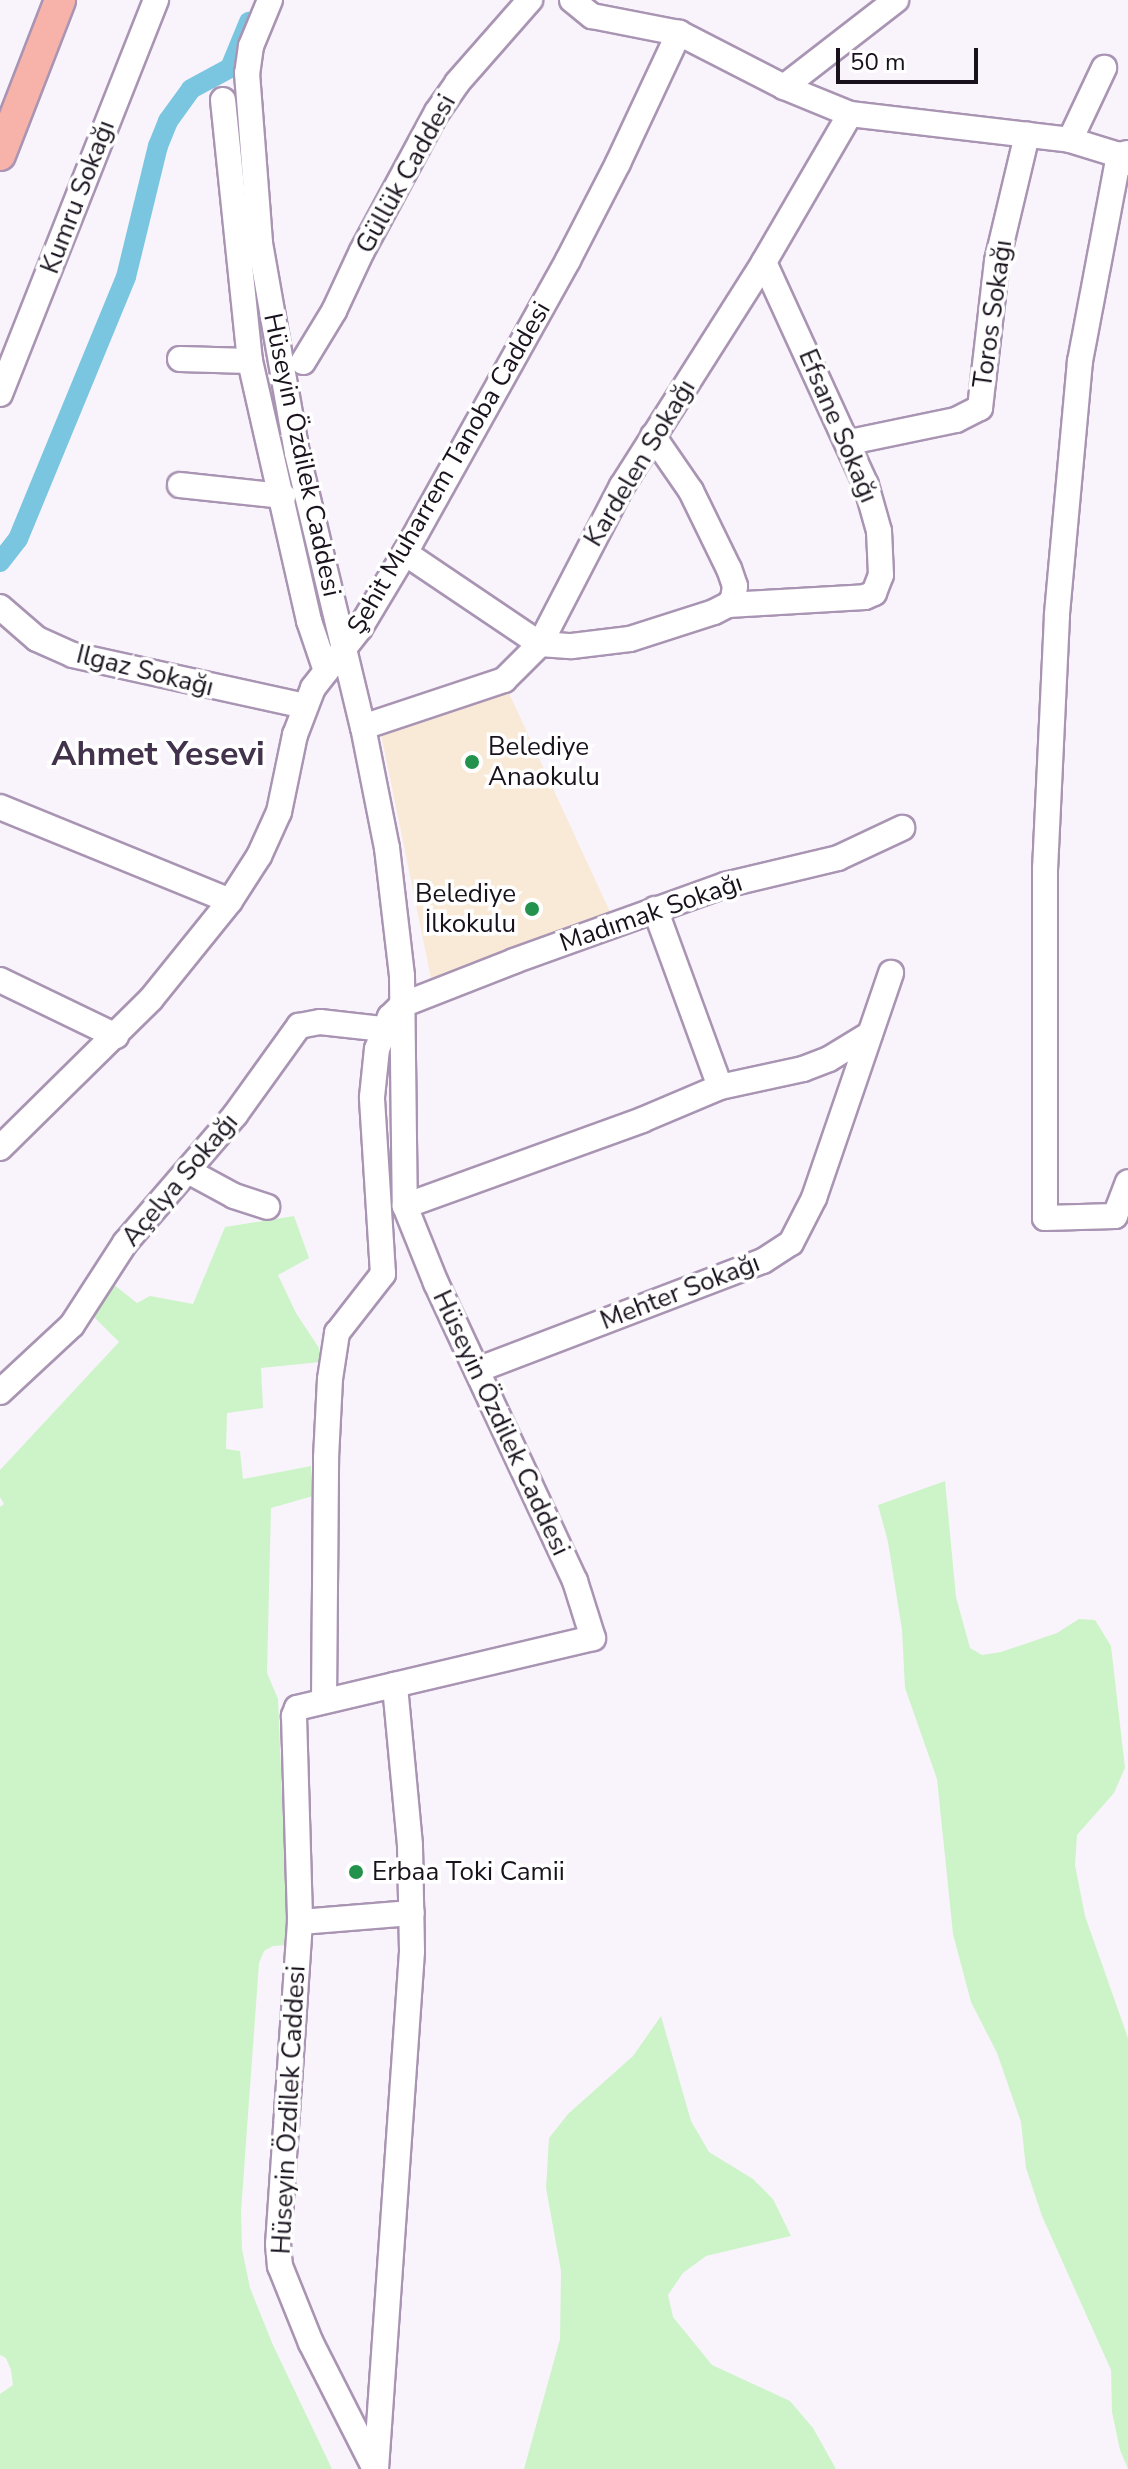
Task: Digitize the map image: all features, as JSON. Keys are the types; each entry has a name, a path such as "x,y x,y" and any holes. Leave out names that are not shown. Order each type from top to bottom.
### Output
{"main road":[{"path":"0,155 60,0"}],"street":[{"name":"Kumru Sokağı","path":"0,394 156,0"},
{"name":"Hüseyin Özdilek Caddesi","path":"270,0 251,46 247,73 260,243 294,439 363,727 391,880 402,1005 405,1206 413,1231 575,1581 593,1638 297,1708 294,1716 300,1922 278,2244 280,2266 311,2343 376,2469"},
{"name":"Güllük Caddesi","path":"303,362 334,311 362,251 437,112 457,83 530,0"},
{"path":"572,0 592,16 679,33 784,87 850,114 1070,140 1125,157 1080,361 1057,616 1045,868 1045,1218 1115,1216 1126,1190"},
{"path":"784,87 896,0"},
{"name":"Şehit Muharrem Tanoba Caddesi","path":"1,1146 116,1036 181,964 230,901 259,856 279,812 304,706 326,671 344,650 405,553 582,232 679,33"},
{"path":"1070,140 1104,68"},
{"name":"Hüseyin Özdilek Caddesi","path":"223,100 250,361 309,621 326,671"},
{"name":"Kardelen Sokağı","path":"363,727 504,680 540,644 604,518 764,262 850,114"},
{"name":"Toros Sokağı","path":"850,442 956,420 980,408 997,261 1027,135"},
{"name":"Efsane Sokağı","path":"728,605 865,597 874,593 881,575 879,531 850,442 764,262"},
{"path":"180,359 250,361"},
{"path":"405,553 540,644 572,646 630,639 728,605 735,586 729,569 691,491 653,436"},
{"path":"180,485 283,496"},
{"name":"Ilgaz Sokağı","path":"0,607 37,639 73,655 304,706"},
{"path":"0,807 230,901"},
{"name":"Madımak Sokağı","path":"402,1005 725,885 838,858 902,828"},
{"path":"655,909 720,1087"},
{"name":"Mehter Sokağı","path":"477,1370 780,1252 802,1226 814,1198 891,973"},
{"path":"0,980 116,1036"},
{"path":"324,1701 326,1458 334,1350 344,1320 383,1274 372,1110 382,1029 402,1005"},
{"name":"Açelya Sokağı","path":"0,1392 72,1325 125,1243 235,1115 299,1026 320,1022 382,1029"},
{"path":"405,1206 642,1120 720,1087 803,1069 829,1059 870,1034"},
{"path":"188,1171 234,1196 267,1207"},
{"name":"Hüseyin Özdilek Caddesi","path":"376,2469 410,1992 412,1913 409,1833 395,1685"},
{"path":"300,1922 412,1913"}],"shaded area":[{"path":"507,689 611,914 432,983 381,734"}],"green space":[{"path":"294,1216 309,1258 278,1275 296,1313 319,1348 321,1362 261,1368 263,1408 227,1413 226,1449 240,1451 243,1479 311,1466 313,1496 271,1508 267,1673 278,1699 288,1945 273,1946 264,1951 259,1963 241,2212 242,2249 250,2288 273,2345 332,2469 0,2469 0,2394 13,2385 6,2358 0,2355 0,1507 4,1504 0,1497 0,1470 119,1342 93,1316 113,1284 137,1303 150,1296 193,1304 225,1227"},
{"path":"945,1481 956,1597 970,1648 982,1655 1001,1652 1057,1633 1079,1619 1095,1620 1111,1646 1125,1768 1114,1793 1077,1835 1075,1865 1085,1916 1128,2038 1128,2469 1120,2450 1112,2412 1111,2370 1042,2216 1026,2168 1021,2122 997,2053 971,2002 953,1934 937,1779 905,1688 902,1630 888,1542 878,1505"},
{"path":"661,2016 691,2121 709,2152 753,2179 773,2199 791,2236 706,2256 683,2273 668,2295 673,2317 712,2365 790,2401 813,2428 836,2469 524,2469 560,2339 561,2271 546,2188 549,2138 568,2114 633,2056"}],"waterway":[{"path":"0,562 18,539 126,277 158,146 168,121 191,89 230,68 249,22"}],"place":[{"name":"Belediye Anaokulu","path":"472,762"},
{"name":"Belediye İlkokulu","path":"532,909"},
{"name":"Erbaa Toki Camii","path":"356,1872"}],"district":[{"name":"Ahmet Yesevi","path":"158,755"}]}
